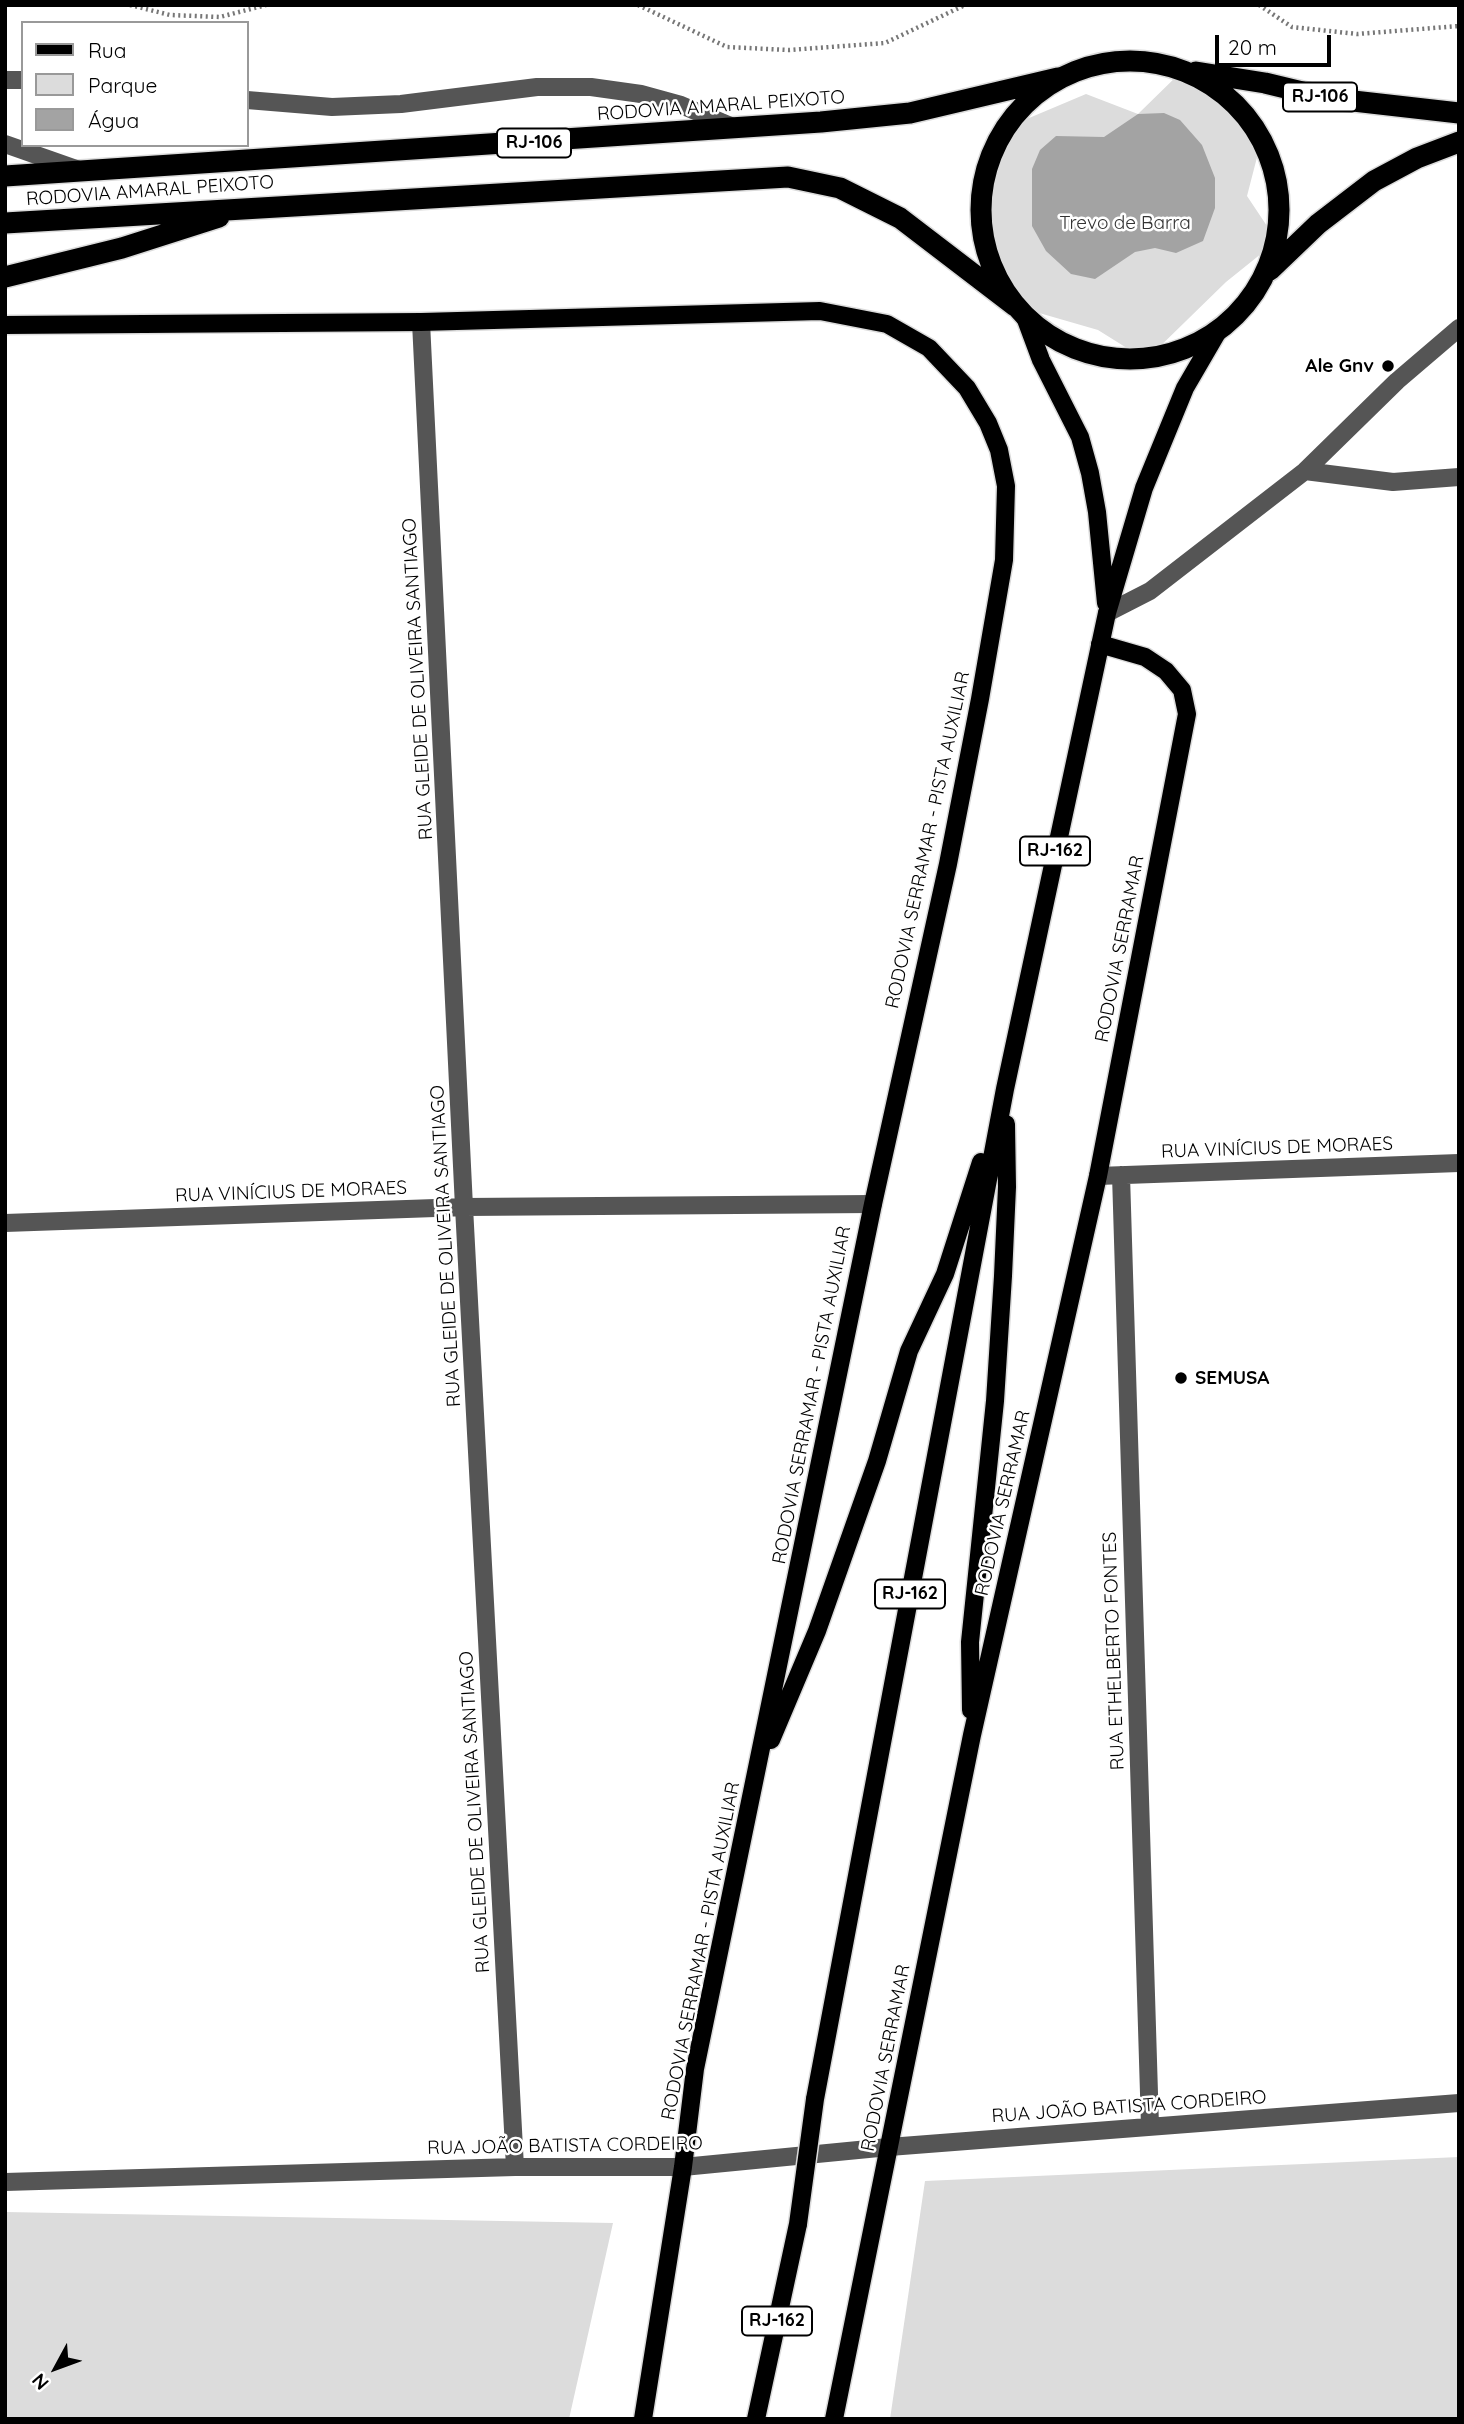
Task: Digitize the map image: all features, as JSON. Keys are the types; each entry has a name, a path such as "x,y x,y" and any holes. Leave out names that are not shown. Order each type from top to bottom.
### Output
{"highway":[{"name":"RJ-106","path":"1459,113 1327,98 1265,83 1183,70 1141,60 1098,63 1058,78 1027,100 1003,129 987,163 980,200 983,238 994,274 1020,311 1061,343 1102,357 1146,360 1183,351 1217,333 1245,307 1266,274 1318,224 1374,181 1417,158 1459,142"},
{"name":"RJ-106","path":"1183,70 1214,87 1241,110 1262,138 1275,171 1280,206 1277,241 1266,274"},
{"name":"RODOVIA AMARAL PEIXOTO","path":"5,176 737,128 910,113 1058,78"},
{"name":"RODOVIA AMARAL PEIXOTO","path":"5,223 788,177 840,188 901,218 1020,311"},
{"path":"5,277 121,248 244,208"}],"main road":[{"name":"RJ-162","path":"1020,311 1041,360 1080,437 1097,512 1107,613"},
{"name":"RODOVIA SERRAMAR - PISTA AUXILIAR","path":"5,325 421,322 820,312 887,324 929,348 967,388 988,422 999,450 1006,486 1004,560 948,864 873,1204 695,2069 683,2166 643,2419"},
{"name":"RJ-162","path":"756,2419 798,2224 815,2099 1005,1088 1100,644 1144,488 1185,388 1217,333"},
{"name":"RODOVIA SERRAMAR","path":"834,2419 972,1735 1098,1176 1187,714 1182,690 1166,671 1145,657 1100,644"},
{"path":"972,1735 970,1642 995,1401 1007,1187 1005,1088"},
{"path":"757,1772 817,1632 877,1461 909,1351 945,1274 1005,1088"}],"street":[{"path":"248,100 331,107 401,104 537,87 591,87 641,94 681,105 737,128"},
{"path":"5,144 82,171"},
{"name":"RUA GLEIDE DE OLIVEIRA SANTIAGO","path":"421,322 515,2167"},
{"path":"1107,613 1150,591 1305,471 1397,381 1459,328"},
{"path":"1305,471 1393,482 1459,477"},
{"name":"RUA VINÍCIUS DE MORAES","path":"1098,1176 1459,1163"},
{"name":"RUA ETHELBERTO FONTES","path":"1121,1175 1150,2126"},
{"name":"RUA VINÍCIUS DE MORAES","path":"5,1223 464,1207 873,1204"},
{"name":"RUA JOÃO BATISTA CORDEIRO","path":"5,2182 515,2167 683,2166 1150,2126 1459,2104"}],"path":[{"path":"130,5 170,15 220,17 266,5"},
{"path":"638,5 727,47 789,50 885,43 965,5"},
{"path":"1259,5 1292,27 1357,34 1459,26"}],"green space":[{"name":"Trevo de Barra","path":"1183,70 1262,138 1247,196 1277,241 1226,282 1146,360 1098,330 1015,306 994,274 983,238 980,200 1003,129 1086,94 1138,114"},
{"path":"1459,2157 1459,2419 890,2419 925,2181"},
{"path":"5,2212 613,2223 569,2419 5,2419"}],"water":[{"path":"1164,113 1180,120 1202,145 1215,178 1215,208 1203,241 1176,253 1155,248 1135,252 1095,279 1071,274 1046,251 1032,226 1032,169 1040,150 1056,136 1104,137 1138,114"}],"place":[{"name":"Ale Gnv","path":"1388,366"},
{"name":"SEMUSA","path":"1181,1378"}]}
